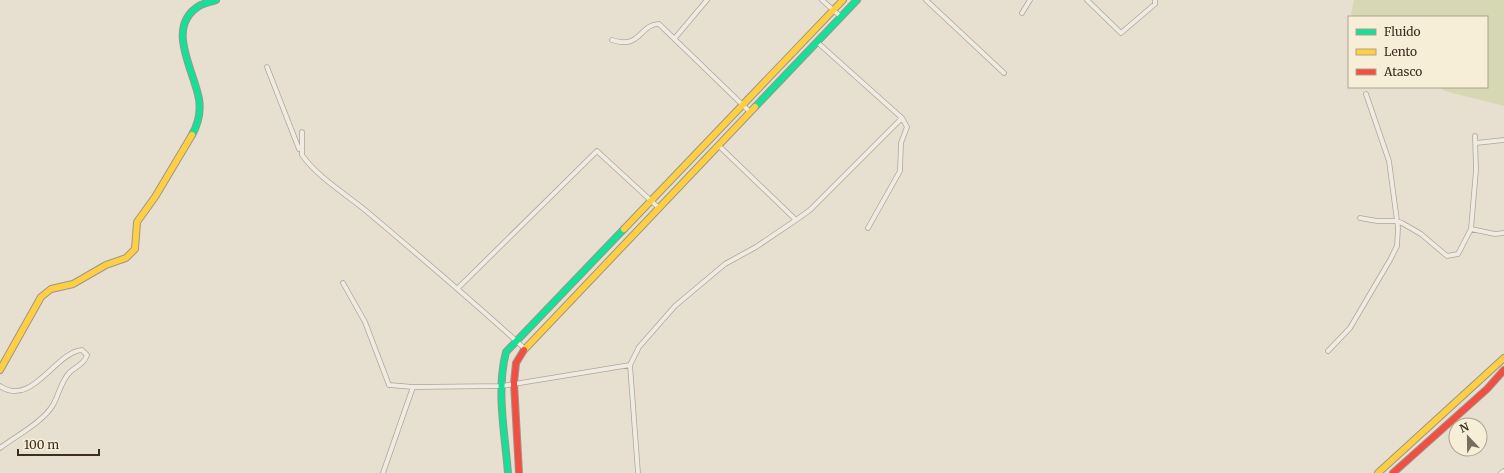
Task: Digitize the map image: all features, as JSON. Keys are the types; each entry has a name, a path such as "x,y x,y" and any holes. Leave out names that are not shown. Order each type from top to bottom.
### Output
{"street":[{"path":"0,370 41,298 51,289 73,284 106,265 126,258 135,249 137,222 155,197 179,154 193,133 199,117 199,100 182,38 183,25 189,15 199,6 216,0"},
{"path":"675,38 707,0"},
{"path":"822,0 841,17"},
{"path":"508,473 502,386 503,359 506,352 843,0"},
{"path":"519,473 514,383 516,362 525,349 857,0"},
{"path":"926,0 1004,73"},
{"path":"1022,13 1030,0"},
{"path":"1087,0 1121,33 1155,4 1155,0"},
{"path":"612,40 625,43 630,42 655,24 663,27 750,112"},
{"path":"817,42 902,118 907,127 901,142 900,171 868,228"},
{"path":"267,67 302,155 316,172 348,195 458,288 525,349"},
{"path":"1328,350 1350,328 1390,260 1397,242 1389,161 1366,94"},
{"path":"638,473 630,365 639,347 675,306 725,264 756,246 810,210 902,118"},
{"path":"302,132 302,155"},
{"path":"1360,218 1377,221 1396,221 1421,234 1438,250 1450,257 1459,253 1471,229 1476,170 1476,143 1474,136"},
{"path":"1476,143 1504,140"},
{"path":"718,145 796,220"},
{"path":"458,288 597,151 659,208"},
{"path":"1471,229 1495,234 1504,233"},
{"path":"343,284 365,322 389,385 413,387 502,386 630,365"},
{"path":"0,386 15,391 29,387 38,382 70,353 82,350 87,355 85,360 70,372 62,384 53,405 43,417 0,448"},
{"path":"1378,473 1504,358"},
{"path":"1393,473 1487,389 1504,370"},
{"path":"383,473 413,387"}],"green space":[{"path":"1354,0 1504,0 1504,106 1445,91 1441,88 1488,88 1488,16 1351,15"}],"traffic: fast":[{"path":"192,135 196,126 200,104 184,50 184,25 189,15 199,6 216,0"},
{"path":"755,107 857,0"},
{"path":"508,473 501,397 503,367 506,352 624,229"}],"traffic: slow":[{"path":"624,229 843,0"},
{"path":"524,350 755,107"},
{"path":"0,370 41,297 51,289 73,284 106,265 126,258 135,249 137,222 155,197 192,135"},
{"path":"1378,473 1504,358"}],"traffic: jam":[{"path":"519,473 514,383 516,363 524,350"},
{"path":"1393,473 1487,389 1504,370"}]}
